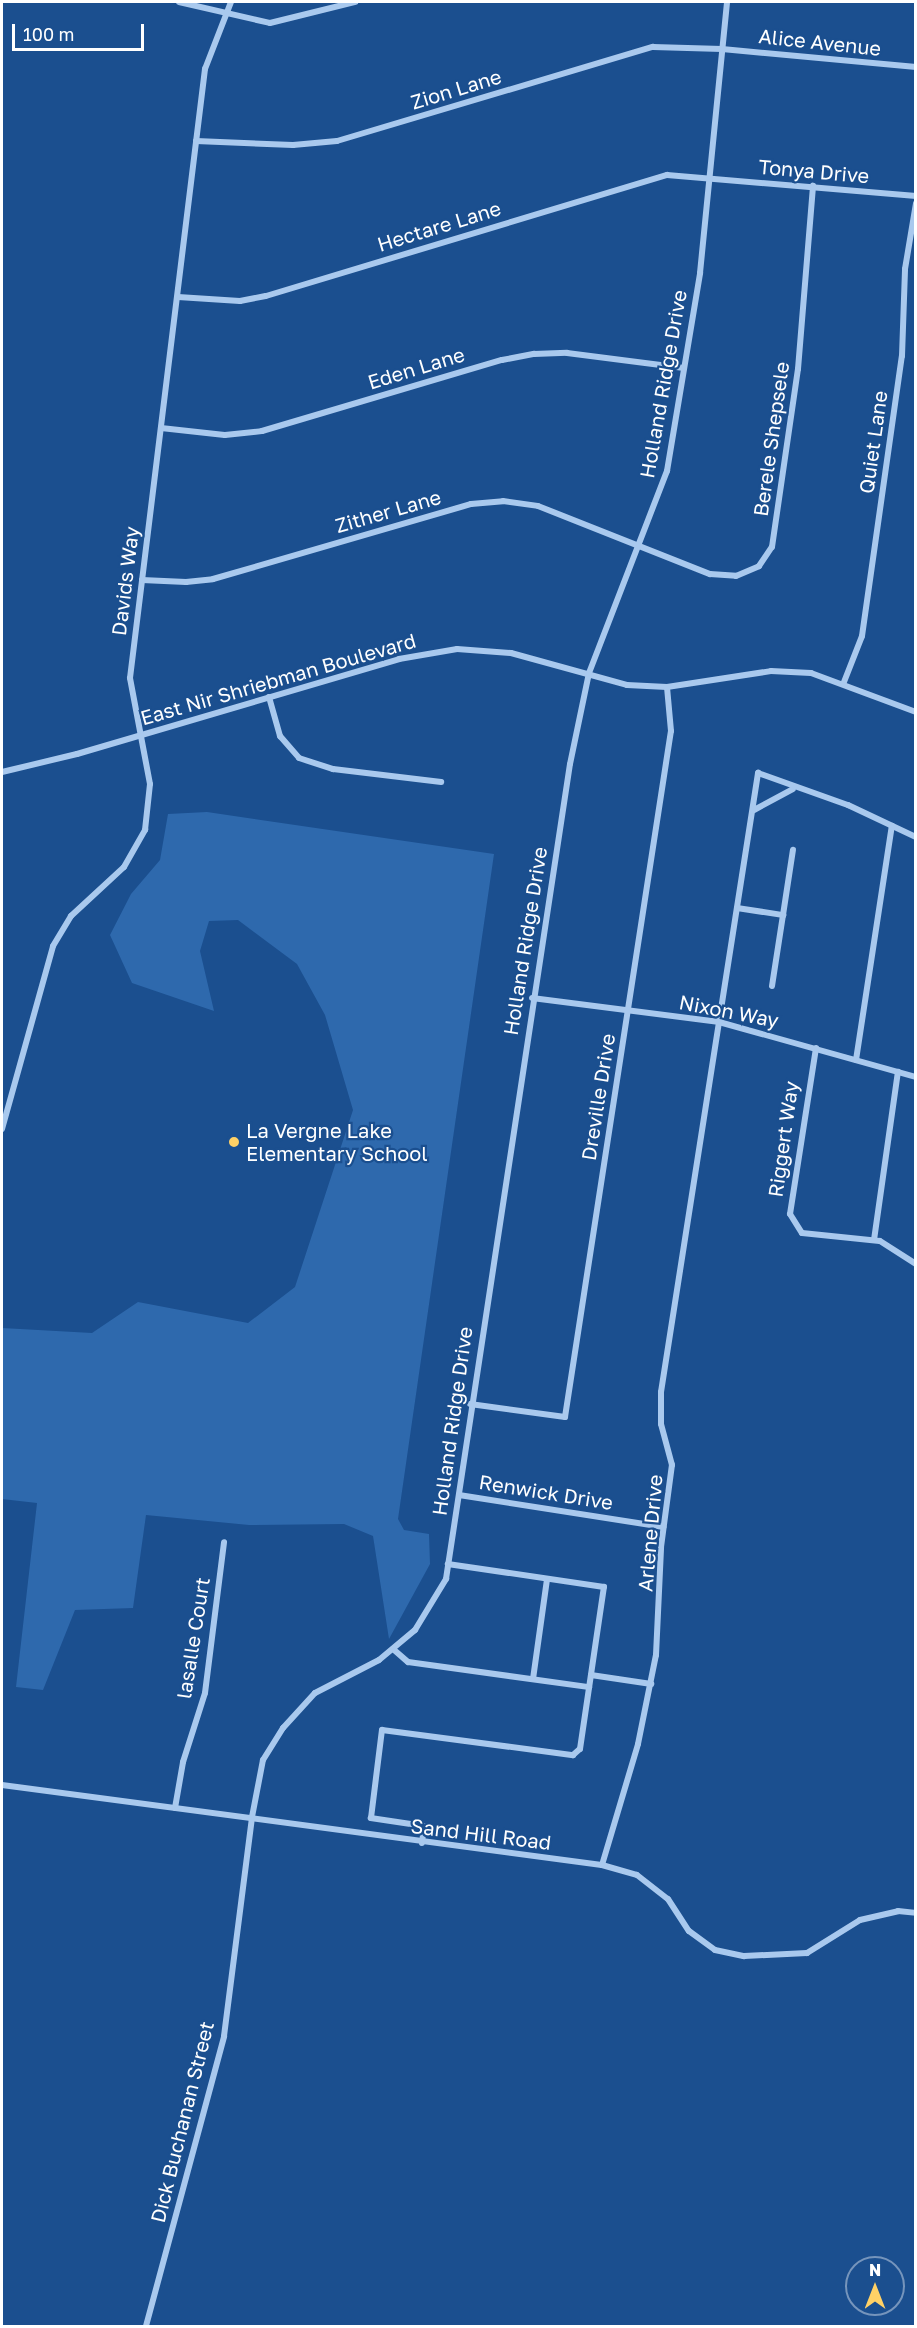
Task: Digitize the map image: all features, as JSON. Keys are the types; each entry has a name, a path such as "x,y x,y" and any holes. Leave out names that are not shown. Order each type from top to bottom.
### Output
{"street":[{"path":"179,2 270,23 355,2"},
{"name":"Davids Way","path":"2,1129 53,946 71,916 124,867 145,830 150,784 130,678 205,69 231,2"},
{"name":"Holland Ridge Drive","path":"252,1817 263,1760 283,1728 315,1693 379,1660 415,1630 446,1580 470,1404 570,764 589,673 641,547 667,471 700,273 727,2"},
{"name":"Zion Lane","path":"196,141 293,145 337,141 653,47 722,49"},
{"name":"Alice Avenue","path":"722,49 915,68"},
{"name":"Hectare Lane","path":"178,297 231,301 266,296 667,175 709,178"},
{"name":"Tonya Drive","path":"709,178 915,196"},
{"name":"Berele Shepsele","path":"641,547 710,574 736,576 759,566 772,547 798,369 813,186"},
{"name":"Quiet Lane","path":"844,682 862,636 902,356 905,269 915,202"},
{"name":"Eden Lane","path":"161,428 225,435 262,431 502,360 534,354 567,353 684,368"},
{"name":"Zither Lane","path":"142,580 186,582 213,579 471,504 503,501 538,506 641,547"},
{"name":"East Nir Shriebman Boulevard","path":"2,772 142,735 399,659 458,649 511,653 627,685 667,687 771,671 811,673 844,682 915,712"},
{"name":"Dreville Drive","path":"470,1404 565,1417 671,731 667,687"},
{"path":"269,697 280,736 299,758 333,769 441,782"},
{"name":"Arlene Drive","path":"602,1864 651,1684 660,1613 664,1527 672,1466 662,1424 661,1392 758,773 793,789"},
{"path":"754,810 793,789 848,805 915,837"},
{"path":"856,1060 892,826"},
{"path":"772,986 793,850"},
{"path":"737,908 783,915"},
{"name":"Nixon Way","path":"532,998 719,1022 816,1047 915,1077"},
{"name":"Riggert Way","path":"816,1047 790,1198 790,1214 802,1233 874,1240"},
{"path":"898,1072 874,1240 915,1264"},
{"name":"Renwick Drive","path":"459,1495 664,1527"},
{"name":"lasalle Court","path":"175,1808 183,1762 205,1693 224,1542"},
{"path":"422,1843 424,1826 371,1818 382,1730 573,1755 580,1749 604,1587 448,1564"},
{"path":"533,1679 547,1579"},
{"path":"393,1649 408,1662 589,1687"},
{"path":"591,1675 651,1684"},
{"name":"Sand Hill Road","path":"2,1785 252,1817 422,1843 602,1864 637,1875 668,1899 689,1931 715,1950 744,1956 807,1953 860,1920 898,1911 915,1913"},
{"name":"Dick Buchanan Street","path":"146,2326 224,2036 252,1817"}],"shaded area":[{"path":"207,812 494,854 398,1519 404,1530 429,1534 430,1564 389,1639 373,1536 344,1524 249,1525 146,1515 133,1608 75,1610 43,1690 16,1687 37,1503 2,1499 2,1328 92,1333 138,1302 248,1323 295,1287 353,1110 325,1015 297,964 238,920 209,921 200,951 214,1011 132,983 110,935 131,894 160,860 168,814"}],"place":[{"name":"La Vergne Lake Elementary School","path":"234,1142"}]}
